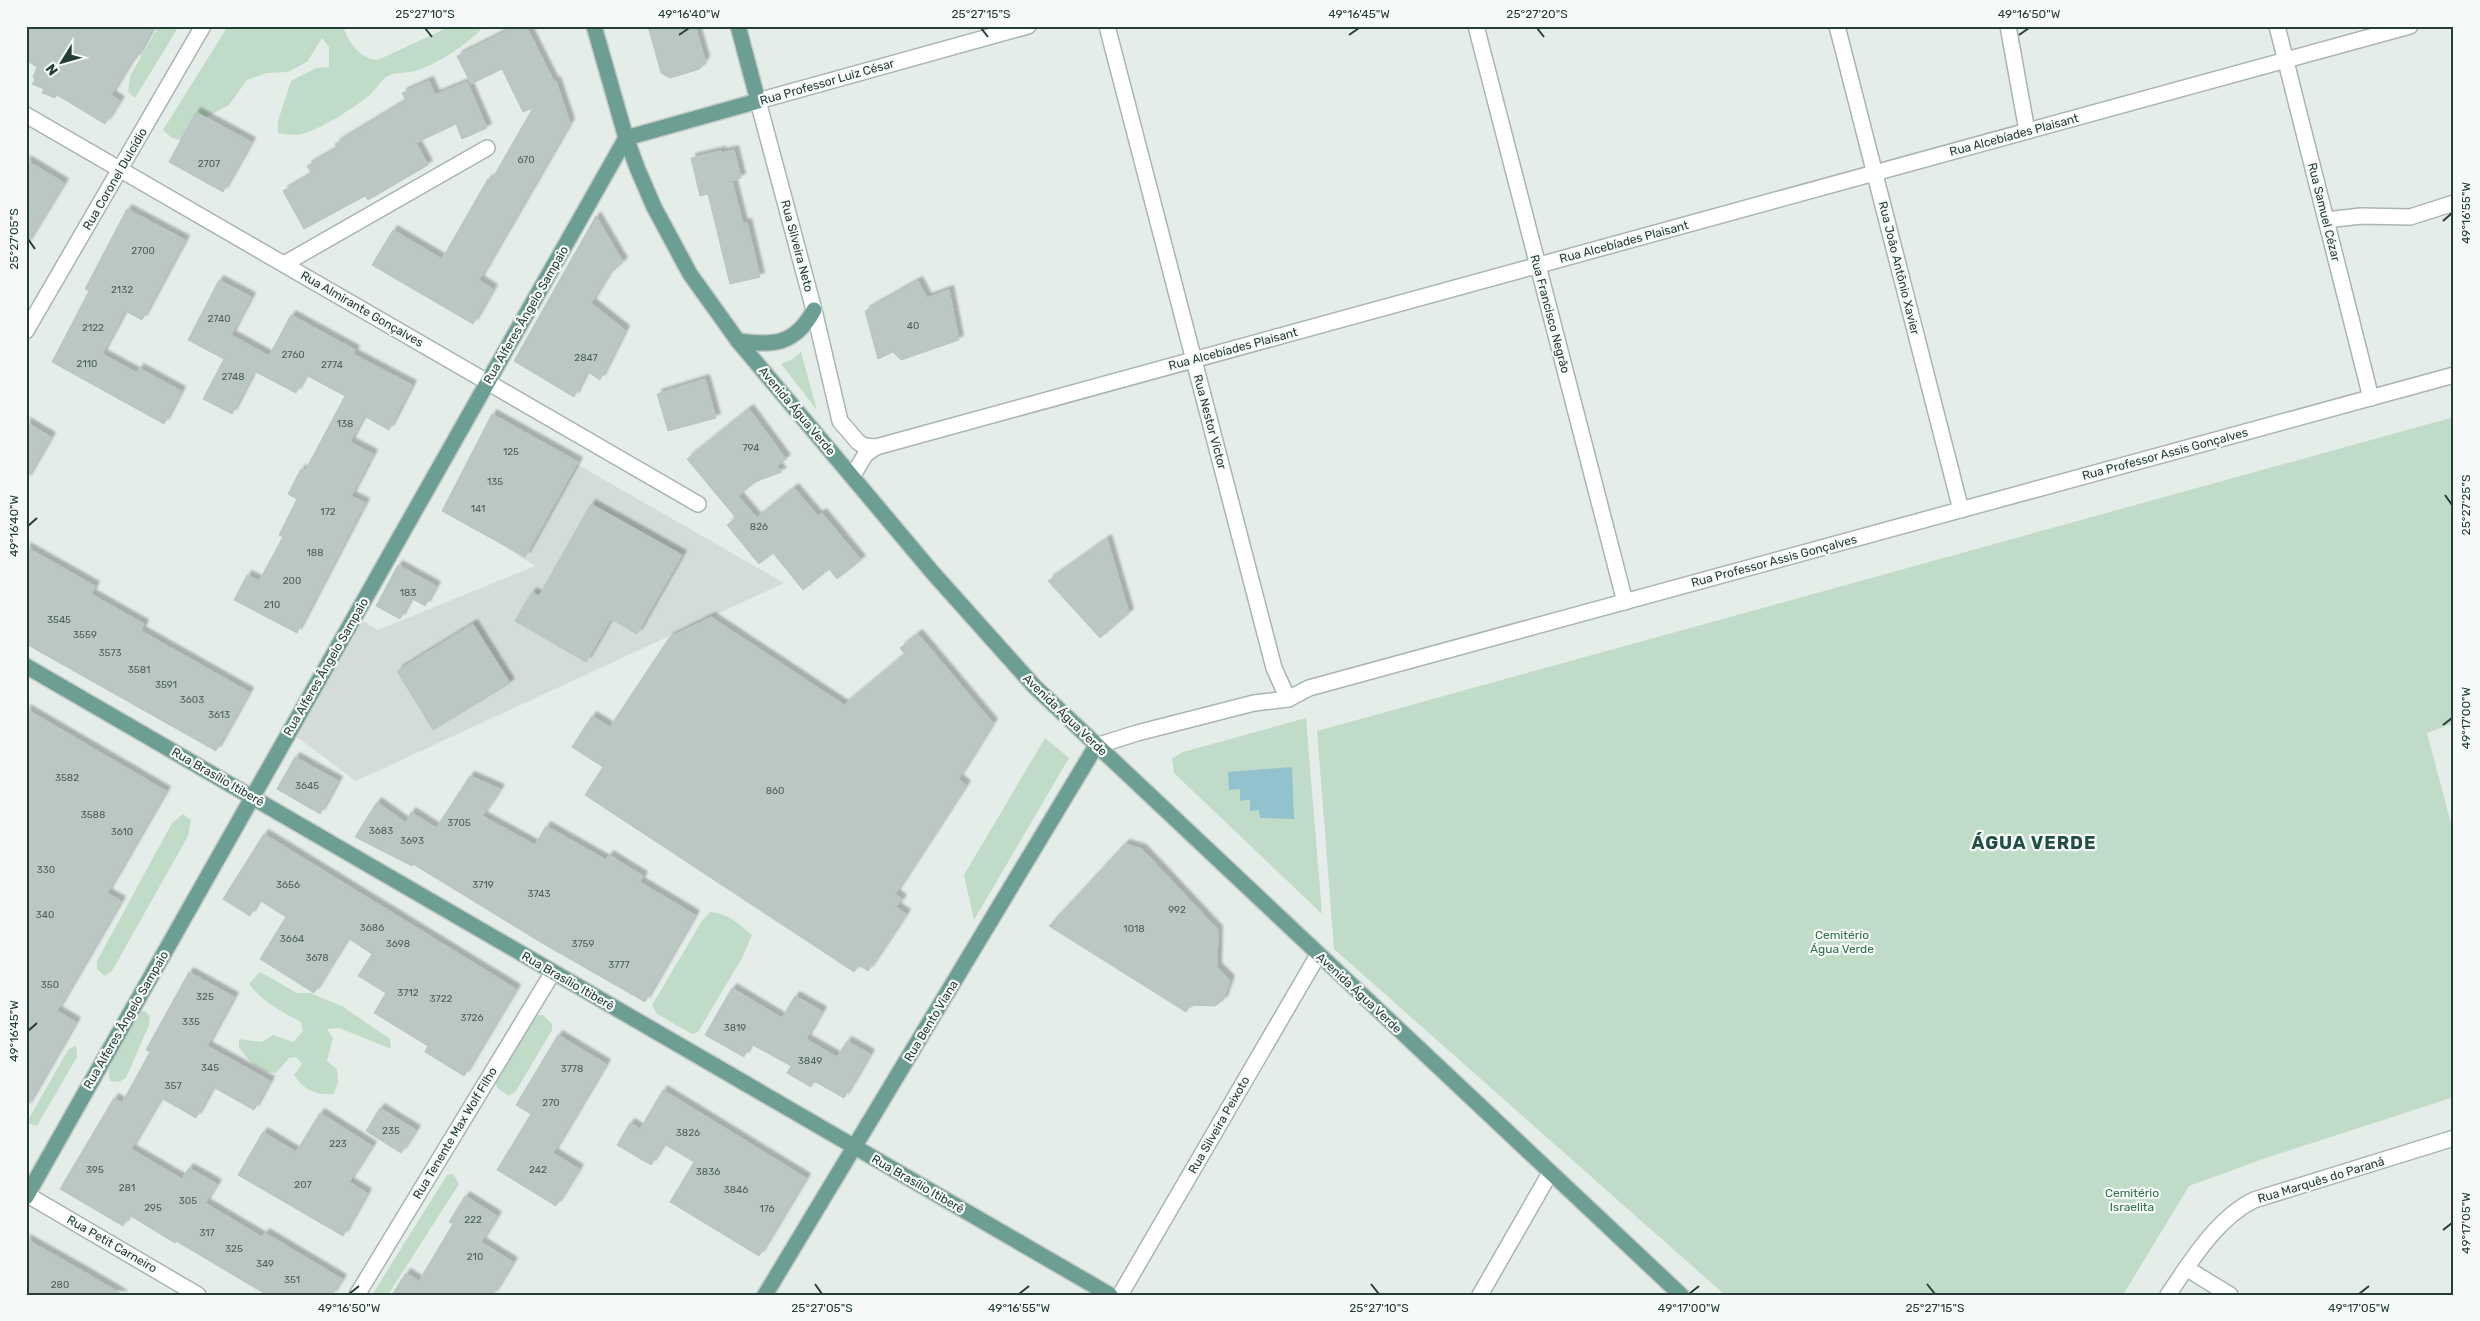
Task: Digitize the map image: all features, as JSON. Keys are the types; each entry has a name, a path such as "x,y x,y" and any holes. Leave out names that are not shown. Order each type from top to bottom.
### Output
{"main road":[{"name":"Avenida Água Verde","path":"594,26 626,138 642,180 671,240 706,298 738,341 852,477 991,639 1035,687 1681,1295"},
{"name":"Rua Silveira Neto","path":"738,26 758,101"},
{"name":"Rua Professor Luiz César","path":"626,138 758,101"},
{"name":"Rua Alferes Ângelo Sampaio","path":"27,1195 626,138"},
{"path":"738,341 763,344 776,343 799,332 814,310"},
{"name":"Rua Brasílio Itiberê","path":"26,666 1110,1295"},
{"name":"Rua Bento Viana","path":"766,1295 1096,746"}],"street":[{"name":"Rua Coronel Dulcídio","path":"26,331 203,26"},
{"name":"Rua Professor Luiz César","path":"758,101 1028,26"},
{"name":"Rua Nestor Victor","path":"1107,26 1274,668 1288,700"},
{"name":"Rua Francisco Negrão","path":"1476,26 1625,602"},
{"name":"Rua João Antônio Xavier","path":"1837,26 1961,510"},
{"path":"2008,26 2027,131"},
{"name":"Rua Samuel Cézar","path":"2277,26 2372,398"},
{"name":"Rua Alcebíades Plaisant","path":"876,447 2410,26"},
{"name":"Rua Silveira Neto","path":"758,101 814,310 840,421 858,442 864,446 876,447"},
{"name":"Rua Almirante Gonçalves","path":"26,115 698,504"},
{"path":"284,264 487,148"},
{"path":"2326,220 2361,216 2410,217 2454,203"},
{"name":"Rua Professor Assis Gonçalves","path":"1096,746 1136,733 1254,703 1288,700 1309,688 2454,376"},
{"path":"852,477 865,455 876,447"},
{"name":"Rua Silveira Peixoto","path":"1120,1295 1318,955"},
{"name":"Rua Tenente Max Wolf Filho","path":"357,1295 553,972"},
{"name":"Rua Marquês do Paraná","path":"2168,1295 2186,1268 2231,1214 2254,1200 2454,1138"},
{"path":"1480,1295 1550,1173"},
{"name":"Rua Petit Carneiro","path":"27,1195 198,1295"},
{"path":"2186,1268 2230,1295"}],"shaded area":[{"path":"561,455 784,583 356,781 297,737 363,621 378,630 535,566 508,549"}],"green space":[{"path":"159,26 179,26 135,98 128,92 130,76"},
{"path":"228,26 343,26 348,38 356,49 366,57 378,60 451,26 482,28 461,47 432,64 415,71 385,77 370,95 345,113 325,124 297,135 278,133 278,121 291,81 316,68 329,67 329,47 322,38 307,62 288,72 266,73 247,80 229,105 208,116 184,141 172,138 163,130"},
{"path":"801,352 817,410 781,364 793,359"},
{"name":"Cemitério Água Verde","path":"2454,417 2454,723 2427,733 2454,835 2454,1097 2263,1159 2189,1186 2123,1295 1725,1295 1334,949 1317,731"},
{"path":"1306,718 1322,914 1174,773 1172,758 1183,752","holes":["1241,789 1294,818 1260,810 1250,800 1241,801"]},
{"path":"1045,738 1069,758 974,920 964,875"},
{"path":"183,814 191,820 188,836 112,971 105,976 97,969 97,961 172,823"},
{"path":"710,912 728,917 752,935 742,958 698,1032 692,1034 657,1014 652,1005 702,921"},
{"path":"260,972 297,993 310,993 342,1006 390,1039 391,1049 339,1028 327,1029 333,1038 327,1061 337,1069 338,1082 334,1094 317,1093 302,1085 294,1075 302,1064 296,1057 289,1058 276,1073 259,1068 239,1048 239,1039 262,1042 273,1035 293,1042 303,1031 301,1022 266,1001 249,984"},
{"path":"145,1011 150,1016 149,1025 126,1078 119,1082 110,1081 110,1064 117,1045 137,1012"},
{"path":"537,1015 543,1015 552,1024 552,1030 516,1091 509,1096 497,1088 496,1083 532,1019"},
{"path":"76,1045 77,1057 37,1126 30,1124 28,1120 68,1050"},
{"path":"453,1174 459,1184 388,1295 372,1295 447,1175"}],"water":[{"path":"1292,767 1294,819 1260,818 1259,810 1250,811 1250,800 1240,801 1240,789 1229,790 1228,772"}],"building":[{"path":"26,26 154,26 136,59 134,57 111,95 120,101 105,124 57,95 55,98 42,93 44,89 32,84 35,80 33,77 37,67 26,60"},
{"path":"517,26 526,26 554,82 556,81 570,123 479,280 493,289 473,324 372,265 393,230 442,259 488,179 491,181 533,108 523,112 502,69 471,84 457,56"},
{"path":"648,26 695,26 705,60 700,69 670,78 661,73"},
{"path":"429,81 435,95 467,82 487,128 462,139 456,124 416,143 428,165 368,200 365,196 304,229 283,191 312,174 307,166 338,148 335,144 406,101 402,93"},
{"path":"196,112 251,142 223,192 169,162"},
{"path":"734,150 741,178 732,181 743,224 747,223 760,277 730,284 708,194 700,196 691,158"},
{"path":"26,160 64,183 26,245"},
{"path":"127,209 185,240 142,320 125,311 102,354 137,373 139,368 181,391 164,424 52,362 89,291 85,289"},
{"path":"596,216 623,262 608,275 591,303 625,330 600,380 587,371 574,397 514,361"},
{"path":"219,280 251,297 231,335 269,356 291,315 355,350 353,354 412,385 389,430 364,416 350,442 373,454 351,496 365,503 297,633 234,600 247,575 259,581 283,537 279,535 297,499 288,494 301,469 305,471 345,396 306,375 296,393 254,371 232,414 203,399 224,359 188,340"},
{"path":"918,281 927,298 949,290 959,340 901,360 893,352 878,359 865,311"},
{"path":"705,379 716,418 668,431 657,394"},
{"path":"749,409 786,459 777,466 782,472 755,482 738,496 757,518 794,488 818,516 822,513 861,560 837,579 829,569 803,590 773,553 759,564 727,525 736,518 687,459"},
{"path":"492,414 578,462 525,557 442,511"},
{"path":"26,422 51,437 26,480"},
{"path":"591,504 682,555 637,634 611,619 586,662 515,621 532,592 539,596"},
{"path":"1107,539 1129,613 1100,638 1048,581"},
{"path":"26,547 95,586 91,594 144,624 141,631 249,692 216,751 26,644"},
{"path":"398,565 436,586 425,606 411,598 400,619 376,606"},
{"path":"711,617 844,705 905,654 900,648 918,634 993,723 958,779 966,785 895,894 902,899 896,907 906,914 868,971 859,965 854,972 585,795 603,767 572,747 592,716 610,727 669,638"},
{"path":"473,624 510,683 433,730 397,671"},
{"path":"26,709 166,791 107,893 121,901 57,1011 76,1022 26,1108"},
{"path":"295,757 338,781 320,814 277,789"},
{"path":"470,776 500,789 482,816 535,845 546,826 606,860 609,855 643,876 640,882 695,915 645,1002 542,943 413,864 412,866 355,837 377,802 406,823 411,812 436,828"},
{"path":"264,834 516,989 464,1076 425,1052 428,1046 374,1013 386,993 358,976 372,954 348,938 314,993 260,959 286,917 259,900 250,916 223,899"},
{"path":"1125,844 1142,849 1218,930 1217,967 1230,980 1223,1000 1215,1006 1191,1005 1186,1012 1049,926"},
{"path":"189,972 234,997 207,1046 270,1081 254,1110 213,1087 196,1118 161,1098 131,1149 182,1179 189,1168 217,1184 205,1203 262,1237 265,1233 342,1279 332,1295 267,1295 129,1215 123,1226 60,1189 114,1098 122,1103 150,1052 146,1050"},
{"path":"732,988 782,1018 795,996 822,1011 806,1039 837,1057 847,1041 870,1054 844,1098 814,1081 811,1087 787,1073 791,1066 751,1044 744,1057 705,1035"},
{"path":"558,1035 606,1064 553,1153 579,1169 556,1206 497,1170 531,1114 516,1105"},
{"path":"663,1090 806,1178 759,1256 670,1202 694,1162 664,1144 651,1165 617,1145 630,1123 640,1129"},
{"path":"380,1108 416,1130 401,1153 366,1131"},
{"path":"320,1113 372,1146 349,1182 367,1193 343,1236 238,1175 263,1132 296,1152"},
{"path":"465,1196 497,1216 481,1242 513,1262 493,1295 392,1295 406,1273 419,1281 453,1224 449,1222"},
{"path":"26,1239 86,1273 123,1295 26,1295"}],"district":[{"name":"ÁGUA VERDE","path":"2034,843"}],"park label":[{"name":"Cemitério Israelita","path":"2132,1200"}]}
